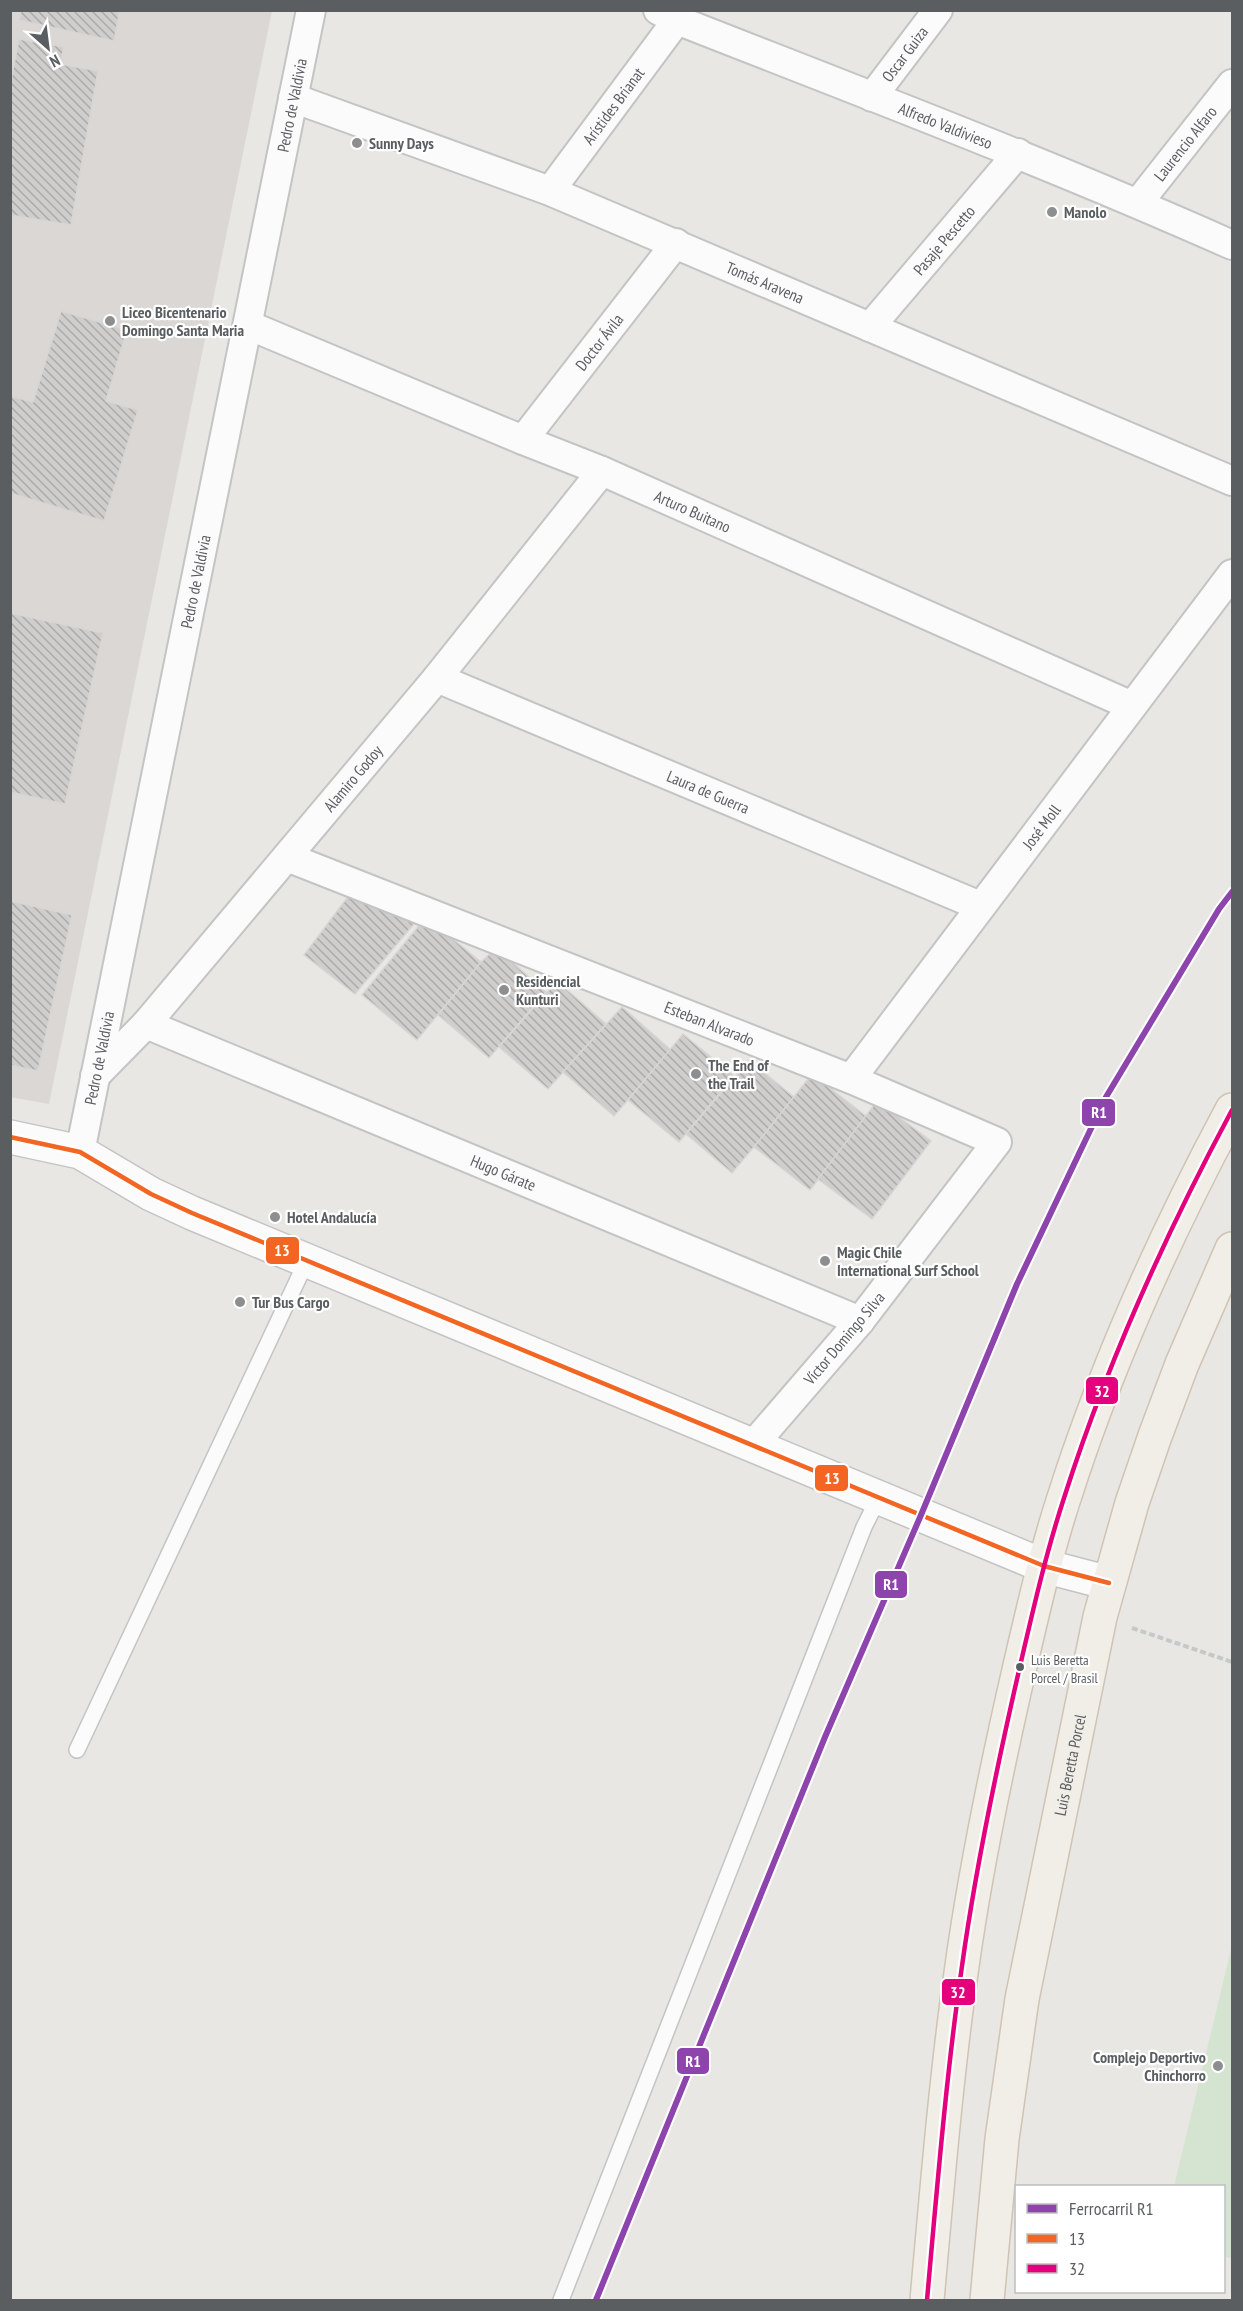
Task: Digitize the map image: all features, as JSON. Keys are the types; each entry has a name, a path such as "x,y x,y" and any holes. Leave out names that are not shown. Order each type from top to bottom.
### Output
{"main road":[{"path":"927,2301 948,2074 962,1964 992,1791 1044,1566 1064,1498 1136,1304 1172,1227 1233,1110"},
{"name":"Luis Beretta Porcel","path":"987,2301 1002,2139 1022,1999 1100,1617 1132,1503 1182,1364 1233,1249"}],"street":[{"name":"Pedro de Valdivia","path":"80,1152 311,10"},
{"name":"Oscar Guiza","path":"872,97 938,10"},
{"name":"Alfredo Valdivieso","path":"667,15 1018,153 1233,245"},
{"name":"Arístides Brianat","path":"550,191 667,15"},
{"name":"Laurencio Alfaro","path":"1138,203 1233,84"},
{"name":"Tomás Aravena","path":"293,98 550,191 1233,481"},
{"name":"Pasaje Pescetto","path":"870,327 1018,153"},
{"name":"Doctor Ávila","path":"523,440 675,243"},
{"name":"Arturo Buitano","path":"248,325 602,471 1131,706"},
{"name":"Alamiro Godoy","path":"95,1076 146,1024 287,857 437,678 602,471"},
{"name":"José Moll","path":"851,1079 1233,574"},
{"name":"Laura de Guerra","path":"437,678 980,906"},
{"name":"Esteban Alvarado","path":"287,857 851,1079 997,1142"},
{"name":"Hugo Gárate","path":"146,1024 860,1321"},
{"path":"10,1137 80,1152 151,1194 307,1260 1044,1566 1109,1583"},
{"name":"Víctor Domingo Silva","path":"753,1445 860,1321 997,1142"}],"lane":[{"path":"77,1750 307,1260"},
{"path":"561,2301 864,1527 879,1497"}],"path":[{"path":"1100,1617 1233,1662"}],"shaded area":[{"name":"Liceo Bicentenario Domingo Santa Maria","path":"10,11 272,11 49,1104 10,1097"}],"green space":[{"name":"Complejo Deportivo Chinchorro","path":"1232,1945 1232,2258 1225,2257 1225,2185 1174,2185"}],"building":[{"path":"21,10 120,10 114,41 19,20"},
{"path":"19,39 64,47 60,64 98,71 71,225 10,215 10,85"},
{"path":"61,311 127,330 106,401 138,410 104,521 10,493 10,396 33,402"},
{"path":"10,613 103,633 65,804 10,792"},
{"path":"350,894 418,919 355,994 304,955"},
{"path":"10,901 72,915 38,1071 10,1065"},
{"path":"426,917 481,962 417,1040 362,995"},
{"path":"496,948 546,992 489,1058 438,1015 481,962"},
{"path":"557,981 606,1024 548,1089 499,1047"},
{"path":"622,1007 671,1050 614,1116 563,1072"},
{"path":"683,1034 734,1076 679,1142 628,1100"},
{"path":"749,1060 795,1098 732,1173 686,1134"},
{"path":"812,1074 867,1117 810,1190 754,1147"},
{"path":"877,1101 931,1141 872,1219 818,1179"}],"rail line":[{"name":"R1","path":"596,2300 825,1737 1017,1284 1106,1097 1219,909 1232,892"}],"transit line":[{"name":"32","path":"927,2300 956,2008 968,1928 995,1778 1040,1582 1057,1519 1118,1349 1161,1252 1232,1110"},
{"name":"13","path":"10,1137 80,1152 151,1194 192,1213 1044,1566 1109,1583"}],"place":[{"name":"Sunny Days","path":"357,143"},
{"name":"Manolo","path":"1052,212"},
{"name":"Liceo Bicentenario Domingo Santa Maria","path":"110,321"},
{"name":"Residencial Kunturi","path":"504,990"},
{"name":"The End of the Trail","path":"696,1074"},
{"name":"Hotel Andalucía","path":"275,1217"},
{"name":"Magic Chile International Surf School","path":"825,1261"},
{"name":"Tur Bus Cargo","path":"240,1302"},
{"name":"Luis Beretta Porcel / Brasil","path":"1020,1667"},
{"name":"Complejo Deportivo Chinchorro","path":"1218,2066"}]}
